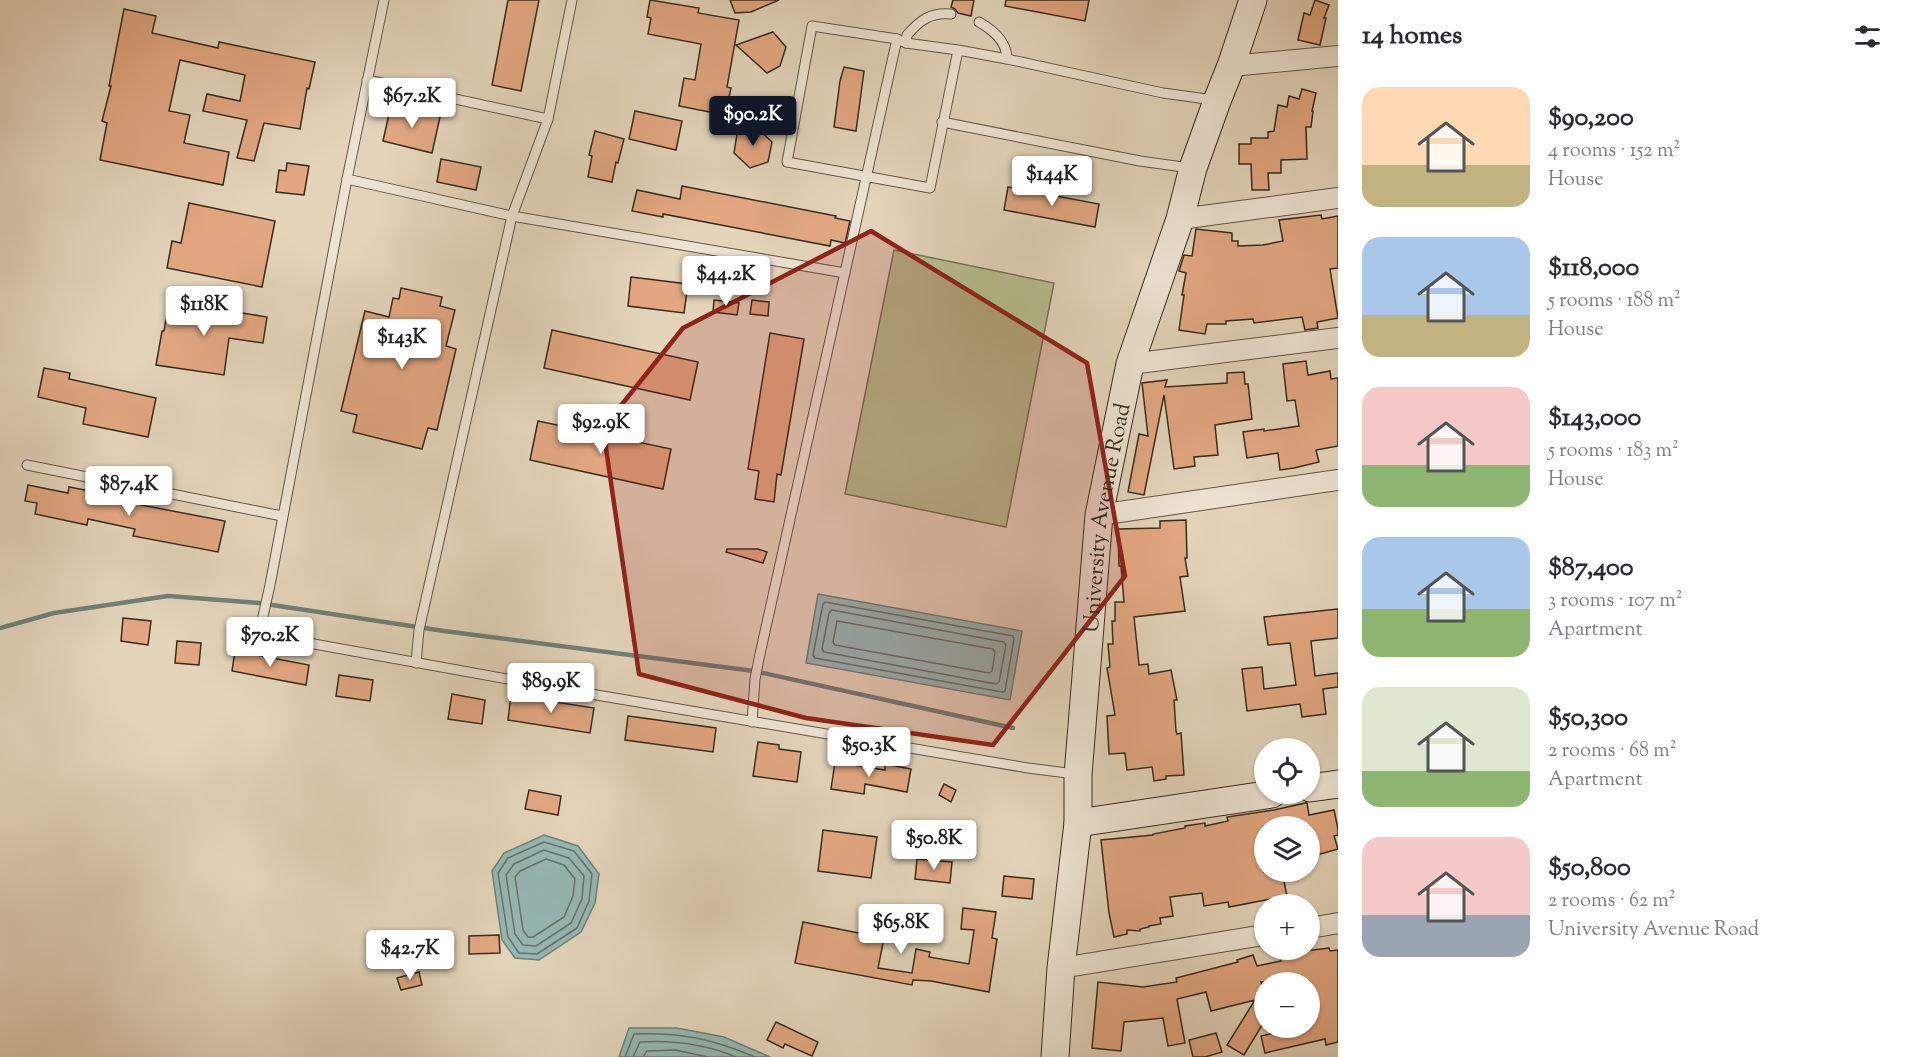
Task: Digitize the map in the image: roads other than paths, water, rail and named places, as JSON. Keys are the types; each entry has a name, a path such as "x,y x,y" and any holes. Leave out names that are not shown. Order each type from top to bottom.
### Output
{"main road":[{"name":"University Avenue Road","path":"1055,1057 1061,968 1078,823 1078,775 1099,515 1130,364 1180,219 1193,168 1253,0"},
{"path":"1320,786 1338,783"},
{"path":"1078,823 1254,797"}],"street":[{"path":"1231,66 1338,56"},
{"path":"1180,219 1338,198"},
{"path":"1130,364 1338,338"},
{"path":"1099,515 1338,480"},
{"path":"1320,926 1338,923"},
{"path":"1061,968 1254,937"}],"lane":[{"path":"384,0 346,179 270,585 258,634 752,722 1078,775"},
{"path":"416,663 423,611 512,216 548,119 572,0"},
{"path":"906,44 907,34 921,20 941,13 951,14"},
{"path":"979,22 991,29 1003,42 1007,59"},
{"path":"958,50 930,188 786,162 812,26 897,39 906,44 958,50 1007,59 1163,93 1216,101"},
{"path":"752,722 760,654 897,39"},
{"path":"367,80 548,119"},
{"path":"942,122 1140,161 1193,168"},
{"path":"346,179 512,216 845,273"},
{"path":"27,465 282,516"}],"water":[{"path":"818,594 1022,631 1010,700 806,663"},
{"path":"544,835 578,846 599,874 595,903 581,932 539,960 515,958 502,940 492,871 504,853"},
{"path":"629,1028 677,1028 724,1037 770,1057 619,1057"}],"waterway":[{"path":"0,628 54,613 168,596 259,603 444,631 754,671 1013,728"}]}
